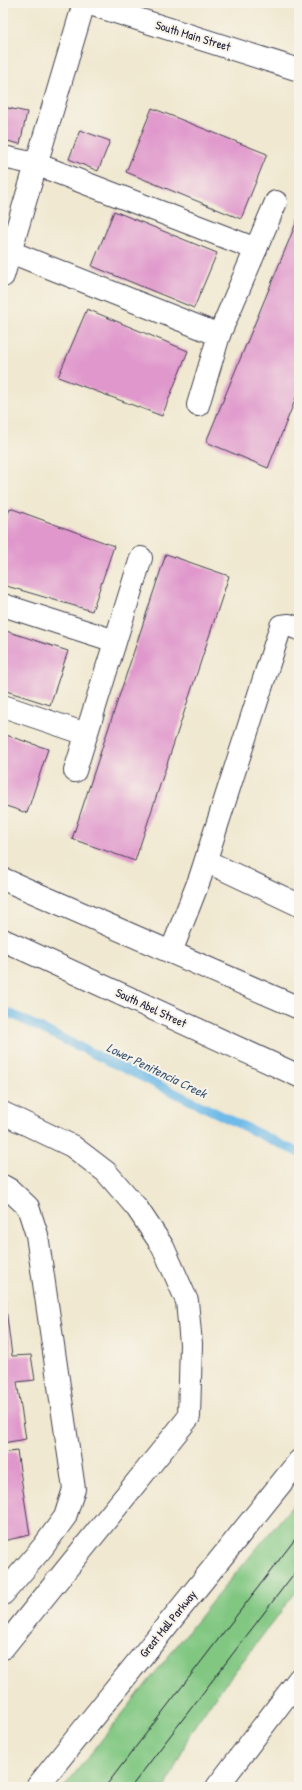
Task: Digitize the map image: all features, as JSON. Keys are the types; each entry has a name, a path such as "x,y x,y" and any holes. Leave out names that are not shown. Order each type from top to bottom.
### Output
{"main road":[{"name":"South Main Street","path":"85,3 299,70"},
{"path":"3,276 7,250 36,164 85,3"},
{"path":"3,157 36,164 256,249"},
{"path":"198,405 219,335 276,202"},
{"path":"7,250 219,335"},
{"path":"75,771 141,558"},
{"path":"3,605 115,641"},
{"path":"171,952 206,861 281,626 289,626 299,629"},
{"path":"3,706 86,734"},
{"path":"206,861 299,906"},
{"path":"3,879 299,1008"},
{"name":"South Abel Street","path":"3,940 299,1076"},
{"path":"3,1114 72,1146 106,1172 136,1208 163,1247 187,1301 191,1344 189,1417 3,1648"},
{"path":"3,1186 10,1190 28,1206 37,1235 74,1489 65,1517 43,1547 3,1594"},
{"name":"Great Mall Parkway","path":"37,1787 299,1461"},
{"path":"218,1787 299,1679"}],"green space":[{"path":"299,1498 299,1588 209,1705 191,1731 166,1787 64,1787 210,1604"}],"building":[{"path":"3,107 27,112 20,144 3,140"},
{"path":"152,108 267,154 241,219 126,172"},
{"path":"80,130 110,141 98,171 69,159"},
{"path":"114,211 217,253 194,308 92,266"},
{"path":"299,216 299,390 268,468 206,442"},
{"path":"87,309 188,351 162,416 58,377"},
{"path":"10,508 114,546 92,611 3,585 3,529"},
{"path":"166,554 229,576 135,861 72,839"},
{"path":"3,630 68,651 50,705 3,690"},
{"path":"3,734 48,749 27,813 3,805"},
{"path":"3,1301 5,1301 12,1356 31,1355 35,1380 17,1382 26,1439 3,1443"},
{"path":"17,1451 30,1535 3,1541 3,1453"}],"waterway":[{"name":"Lower Penitencia Creek","path":"3,1010 299,1153"}],"tram line":[{"path":"105,1787 299,1534"},
{"path":"131,1787 299,1567"}]}
